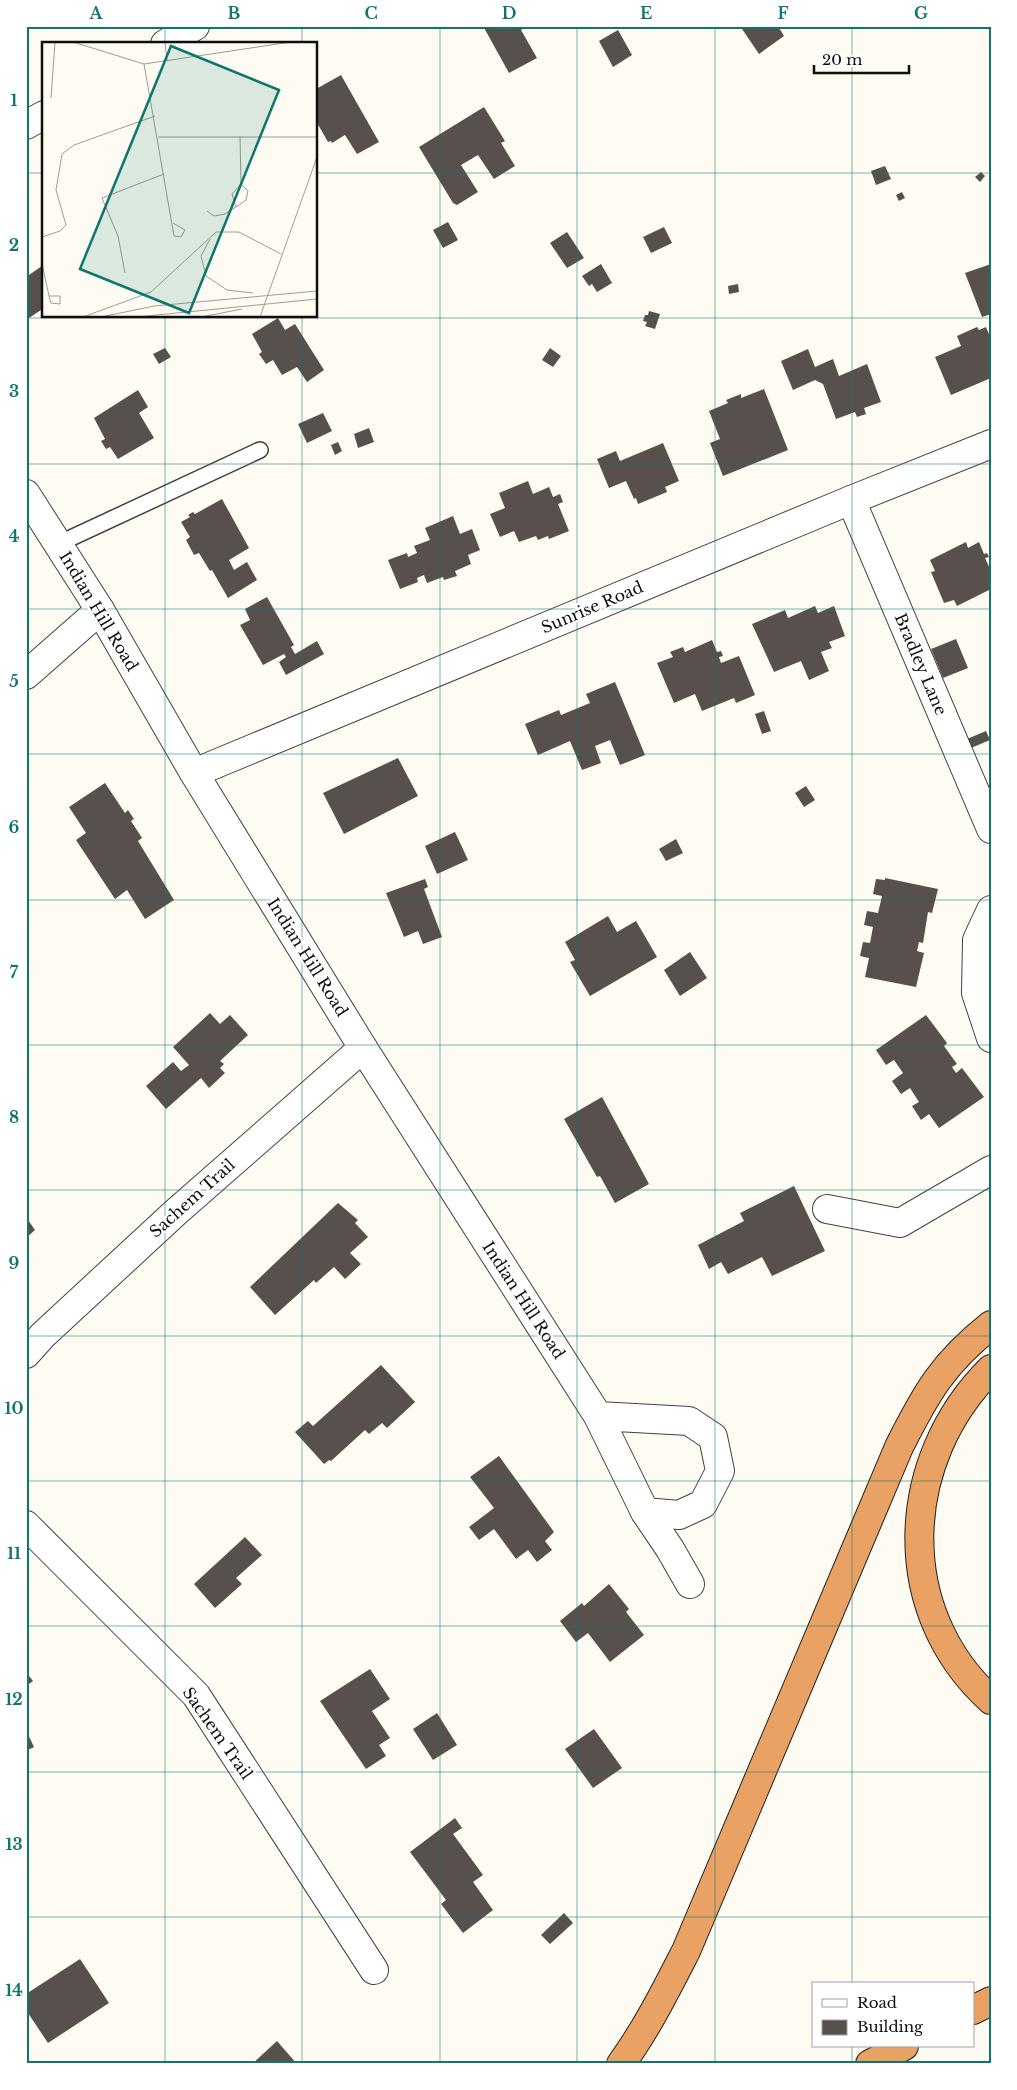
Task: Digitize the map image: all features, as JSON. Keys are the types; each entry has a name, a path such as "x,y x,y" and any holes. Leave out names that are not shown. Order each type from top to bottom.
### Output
{"highway":[{"path":"621,2064 638,2040 663,1997 686,1951 899,1447 918,1408 940,1372 965,1345 991,1325"},
{"path":"991,1369 966,1396 933,1457 923,1492 919,1525 919,1560 924,1587 933,1616 956,1660 991,1700"},
{"path":"974,2010 991,2001"},
{"path":"870,2064 900,2048"}],"street":[{"path":"168,42 195,26"},
{"path":"26,125 42,116"},
{"name":"Sunrise Road","path":"194,773 851,500 991,444"},
{"name":"Indian Hill Road","path":"26,494 100,610 194,773 363,1048 598,1416 645,1512 670,1549 690,1584"},
{"name":"Bradley Lane","path":"851,500 991,829"},
{"path":"26,675 100,610"},
{"path":"991,910 977,940 976,993 991,1038"},
{"name":"Sachem Trail","path":"26,1354 43,1335 176,1212 363,1048"},
{"path":"827,1209 900,1223 991,1170"},
{"path":"598,1416 689,1421 713,1437 720,1471 703,1504 679,1514 645,1512"},
{"name":"Sachem Trail","path":"26,1525 196,1695 374,1970"}],"lane":[{"path":"58,544 260,450"}],"building":[{"path":"483,26 528,26 521,30 537,58 509,73"},
{"path":"740,26 778,26 784,36 759,54"},
{"path":"618,30 632,55 613,67 599,41"},
{"path":"341,75 379,142 357,154 345,135 332,143 331,141 328,142 318,124 318,88"},
{"path":"484,107 505,141 501,143 515,166 494,179 478,155 461,165 478,192 457,205 453,203 419,147"},
{"path":"885,166 891,179 876,185 871,171"},
{"path":"981,172 985,176 980,182 975,177"},
{"path":"902,192 905,198 899,201 896,195"},
{"path":"448,222 458,240 443,248 433,230"},
{"path":"664,227 672,243 651,253 643,237"},
{"path":"567,232 584,258 567,268 550,243"},
{"path":"601,264 612,283 597,292 592,284 589,286 582,276"},
{"path":"991,264 991,314 982,317 965,273"},
{"path":"42,266 42,309 26,320 26,277"},
{"path":"738,284 739,292 729,294 728,286"},
{"path":"649,311 660,314 655,329 645,326 647,322 643,321"},
{"path":"278,318 285,330 295,324 324,370 307,382 297,367 282,375 273,360 266,364 259,354 262,352 252,334"},
{"path":"977,327 979,330 986,327 991,339 991,378 951,395 935,357 961,346 957,336"},
{"path":"165,348 171,357 159,364 153,354"},
{"path":"550,348 561,356 553,367 542,360"},
{"path":"808,349 815,367 833,359 839,376 867,364 881,402 864,408 866,414 857,417 855,412 836,419 823,384 815,380 793,390 781,361"},
{"path":"764,389 788,450 723,476 710,443 720,439 709,411 728,403 726,400 741,394 741,398"},
{"path":"138,390 148,407 139,413 154,438 118,459 110,447 106,449 101,441 105,439 94,418"},
{"path":"323,413 332,431 307,443 298,424"},
{"path":"369,428 374,442 358,448 354,434"},
{"path":"338,442 342,451 335,455 331,445"},
{"path":"663,443 679,481 665,487 667,492 638,504 626,481 609,488 597,459 616,451 620,461"},
{"path":"528,481 533,494 549,487 553,497 560,494 563,502 558,504 569,531 549,539 548,536 538,540 536,536 519,542 514,531 500,537 490,514 505,508 499,493"},
{"path":"222,499 249,548 229,560 234,570 247,562 257,580 228,598 212,570 210,571 199,553 194,555 186,540 190,537 181,522 190,517 188,515 193,512 195,514"},
{"path":"453,516 460,534 472,529 480,550 468,555 471,564 455,571 457,576 444,580 443,577 427,583 424,575 417,578 418,582 400,589 388,560 407,553 408,557 417,553 414,546 430,540 425,528"},
{"path":"966,542 968,548 979,542 984,554 987,553 989,557 985,558 991,571 991,589 957,606 954,600 944,603 931,572 935,571 930,560"},
{"path":"267,597 294,645 291,647 295,654 317,641 324,654 286,675 279,662 286,657 284,654 263,665 240,625 250,620 245,609"},
{"path":"815,606 818,613 834,606 845,636 829,642 832,648 821,652 829,671 809,680 801,661 774,672 752,624 785,610 788,618"},
{"path":"956,639 968,668 943,678 931,649"},
{"path":"712,640 717,652 721,651 723,656 719,657 721,663 739,656 755,695 736,703 734,698 702,711 695,694 674,703 657,663 673,657 670,652 683,647 685,652"},
{"path":"615,682 645,755 620,765 610,740 595,746 601,763 582,770 570,741 538,755 525,724 559,710 561,715 590,703 586,694"},
{"path":"764,711 771,731 762,734 755,714"},
{"path":"986,731 990,740 971,748 967,739"},
{"path":"398,758 418,796 344,834 323,793"},
{"path":"105,783 125,813 128,810 134,819 131,821 142,838 138,841 174,900 145,919 127,890 115,899 76,840 86,833 69,807"},
{"path":"806,786 815,800 804,807 795,793"},
{"path":"455,832 468,860 437,874 425,846"},
{"path":"676,839 683,853 666,861 659,849"},
{"path":"885,878 938,889 932,913 928,912 923,943 919,942 917,951 924,953 916,987 865,977 869,958 860,956 863,942 870,943 873,927 864,925 867,911 878,913 882,896 873,894 876,879 885,880"},
{"path":"425,879 428,887 424,889 442,937 423,944 418,931 404,937 386,893"},
{"path":"608,916 617,932 636,921 657,957 590,996 570,962 575,960 565,942"},
{"path":"690,952 707,978 680,996 664,970"},
{"path":"210,1013 220,1024 230,1015 248,1035 220,1061 224,1064 220,1068 225,1073 209,1088 201,1078 166,1109 146,1086 173,1062 181,1071 189,1065 173,1047"},
{"path":"926,1015 947,1043 944,1046 957,1064 952,1067 956,1073 962,1068 984,1097 939,1128 929,1114 921,1120 912,1106 919,1102 910,1088 901,1094 892,1081 903,1073 894,1060 886,1065 876,1050"},
{"path":"602,1097 649,1184 615,1203 600,1176 597,1177 564,1119"},
{"path":"794,1186 825,1251 772,1276 762,1257 728,1274 721,1262 709,1269 698,1245 744,1221 740,1213"},
{"path":"338,1203 358,1220 355,1223 368,1237 350,1253 361,1264 345,1279 334,1267 316,1283 314,1280 275,1315 250,1287"},
{"path":"26,1217 35,1230 26,1238"},
{"path":"381,1365 415,1402 387,1428 382,1423 369,1434 365,1430 331,1461 329,1460 324,1464 295,1432 308,1421 313,1426"},
{"path":"499,1456 554,1532 545,1541 552,1550 537,1562 528,1550 516,1559 494,1529 479,1540 469,1527 494,1508 470,1477"},
{"path":"245,1537 262,1555 236,1578 242,1584 215,1608 194,1584"},
{"path":"609,1584 629,1609 626,1612 644,1635 610,1662 588,1633 576,1642 560,1621 582,1603 584,1606"},
{"path":"370,1669 390,1699 372,1711 390,1738 379,1745 386,1756 366,1769 320,1701"},
{"path":"26,1672 33,1681 26,1686"},
{"path":"437,1713 457,1745 433,1760 413,1729"},
{"path":"594,1729 622,1768 593,1788 565,1749"},
{"path":"26,1730 34,1747 26,1751"},
{"path":"455,1818 462,1828 453,1834 483,1875 473,1882 493,1910 463,1933 441,1904 446,1900 410,1852"},
{"path":"564,1913 573,1923 550,1944 541,1935"},
{"path":"80,1959 109,2003 48,2043 26,2010 26,1994"},
{"path":"277,2041 297,2064 252,2064"}]}
